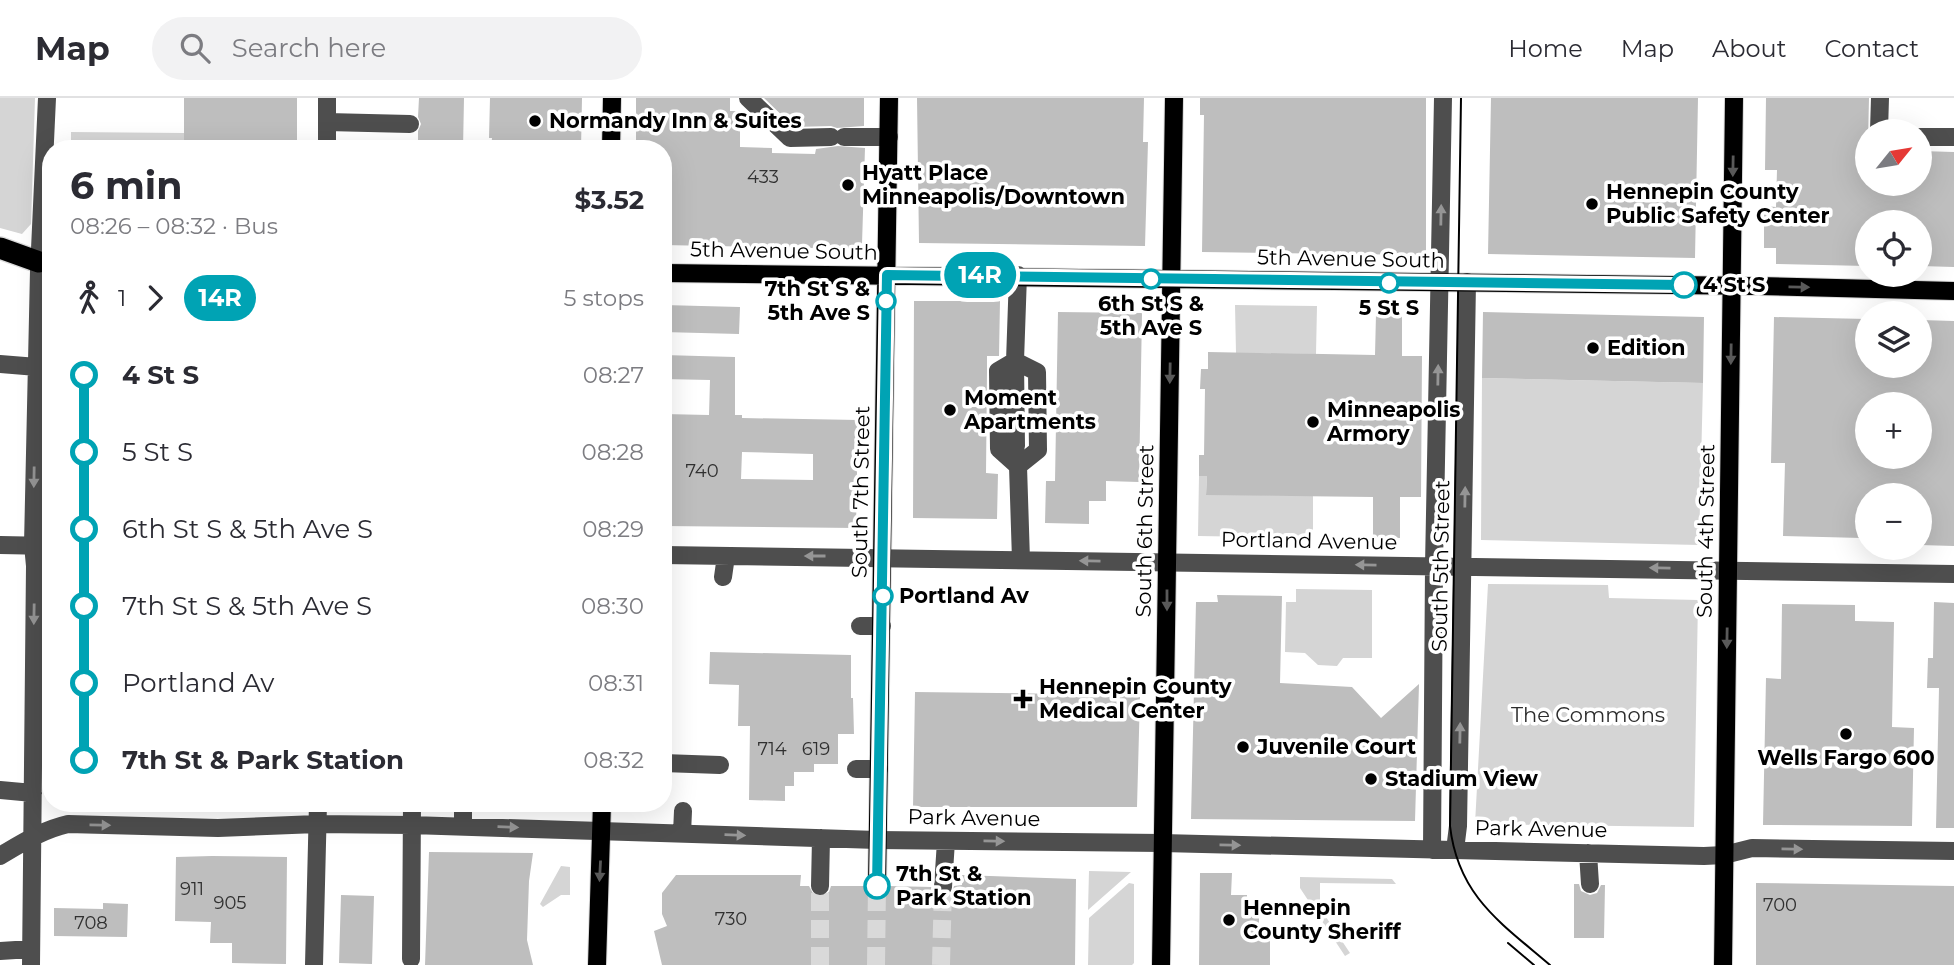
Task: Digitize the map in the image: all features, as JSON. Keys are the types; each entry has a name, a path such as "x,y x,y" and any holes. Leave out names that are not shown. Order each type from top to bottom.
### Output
{"highway":[{"path":"0,248 42,261"}],"main road":[{"path":"611,140 612,98"},
{"name":"South 7th Street","path":"877,886 889,98"},
{"name":"South 6th Street","path":"1161,965 1174,98"},
{"name":"South 4th Street","path":"1723,965 1734,98"},
{"name":"5th Avenue South","path":"672,273 1018,275 1171,280 1467,282 1954,291"},
{"path":"597,965 602,812"}],"street":[{"path":"46,140 47,98"},
{"path":"327,98 327,140"},
{"path":"748,98 790,138 889,137"},
{"name":"South 5th Street","path":"1432,850 1434,566 1443,98"},
{"path":"1880,98 1880,119"},
{"path":"327,122 410,124"},
{"path":"1932,137 1954,138"},
{"path":"1016,446 1018,275"},
{"name":"South 5th Street","path":"1455,850 1458,827 1464,565 1467,282"},
{"path":"42,301 37,367 42,397"},
{"path":"1015,361 1037,372 1038,450 1018,466"},
{"path":"1015,361 998,372 999,449 1018,466 1021,560"},
{"path":"0,364 37,367"},
{"path":"0,545 42,546 35,566 42,685 33,793 31,957 0,951"},
{"name":"Portland Avenue","path":"672,555 1954,574"},
{"path":"723,577 726,556"},
{"path":"860,626 882,626"},
{"path":"672,763 720,765"},
{"path":"856,769 879,769"},
{"path":"0,790 33,793"},
{"path":"682,833 683,811"},
{"path":"314,965 318,812"},
{"path":"411,959 412,812"},
{"path":"463,812 463,826"},
{"name":"Park Avenue","path":"0,856 34,836 68,824 218,828 317,824 411,825 877,840 1724,855 1752,848 1954,851"},
{"path":"820,886 821,838"},
{"path":"943,887 946,841"},
{"path":"1588,853 1590,884"}],"green space":[{"path":"0,98 35,98 31,224 22,234 0,228"},
{"path":"71,132 184,133 184,140 71,140"},
{"path":"1235,305 1317,306 1316,354 1236,353"},
{"path":"1482,378 1703,383 1699,545 1481,540"},
{"path":"1199,476 1207,476 1206,494 1313,496 1313,538 1198,536"},
{"name":"The Commons","path":"1488,584 1608,585 1609,598 1698,600 1694,827 1475,824"},
{"path":"1296,589 1372,590 1372,658 1343,658 1337,666 1318,665 1305,653 1285,652 1286,602 1296,602"},
{"path":"561,866 570,867 570,895 561,895 543,907 540,904"},
{"path":"1089,871 1131,872 1088,910"},
{"path":"1300,877 1392,879 1396,884 1320,883 1320,908 1350,953 1345,956 1300,888"},
{"path":"1129,883 1134,884 1134,963 1088,965 1089,918"}],"building":[{"path":"184,98 297,98 297,140 184,140"},
{"path":"419,98 464,98 463,140 418,140 421,124 418,117"},
{"path":"490,98 582,98 581,140 489,138"},
{"path":"636,98 730,98 730,111 740,111 740,147 772,148 772,153 815,154 816,149 838,146 865,148 862,244 857,249 672,245 672,140 636,140"},
{"path":"764,98 864,98 864,126 794,127"},
{"path":"917,98 1144,98 1143,142 1148,142 1145,246 919,243"},
{"path":"1200,98 1426,98 1426,255 1202,252 1204,115 1200,115"},
{"name":"Hennepin County Public Safety Center","path":"1491,98 1698,98 1695,258 1488,254"},
{"path":"1766,98 1869,98 1869,119 1855,119 1855,196 1932,196 1932,151 1954,152 1954,267 1932,266 1932,210 1855,210 1855,266 1776,264 1776,248 1764,248 1764,206 1776,207 1777,170 1765,170"},
{"name":"Moment Apartments","path":"914,301 1000,301 999,356 987,356 986,473 998,474 997,519 913,518"},
{"path":"672,305 740,307 739,334 672,332"},
{"path":"1058,312 1142,313 1139,482 1106,481 1106,501 1089,501 1089,524 1045,523 1046,481 1055,481"},
{"name":"Edition","path":"1483,312 1704,317 1703,383 1482,378"},
{"name":"Minneapolis Armory","path":"1376,314 1402,314 1402,356 1422,356 1421,497 1400,497 1400,538 1373,537 1373,497 1206,495 1207,476 1199,476 1199,455 1204,455 1205,389 1200,389 1201,369 1208,369 1208,352 1375,355"},
{"path":"1774,317 1855,319 1855,378 1932,378 1932,320 1954,321 1954,546 1932,545 1932,483 1855,483 1855,538 1783,536 1785,463 1771,463"},
{"path":"672,355 735,357 735,415 742,415 742,418 858,420 856,528 672,526 672,414 709,415 710,380 672,379","holes":["742,452 813,454 813,480 741,479"]},
{"path":"1217,595 1282,596 1280,683 1352,687 1381,718 1419,684 1415,821 1191,819 1196,602 1218,602"},
{"path":"1934,602 1954,603 1954,828 1936,828 1939,688 1927,688 1928,658 1933,658"},
{"name":"Wells Fargo 600","path":"1782,604 1855,605 1855,621 1894,622 1892,727 1914,728 1912,826 1763,825 1766,678 1781,679"},
{"path":"710,652 851,655 854,734 838,734 838,764 814,764 814,772 794,772 794,786 785,786 785,801 749,800 750,726 738,726 739,685 709,684"},
{"path":"915,692 1140,695 1137,807 913,807"},
{"path":"429,852 533,853 527,940 533,965 425,965"},
{"path":"176,857 287,857 286,964 232,963 232,943 210,943 211,922 175,921"},
{"name":"Hennepin County Sheriff","path":"1200,873 1232,873 1231,895 1247,895 1247,902 1259,902 1259,939 1270,939 1270,965 1199,965"},
{"path":"676,875 801,875 800,886 809,886 814,895 820,897 829,892 831,886 866,886 871,895 878,897 886,892 888,886 932,887 936,896 943,898 952,894 954,886 962,885 962,875 1076,879 1075,965 662,965 654,931 667,926 662,914 662,893"},
{"path":"1756,883 1954,886 1954,965 1756,965"},
{"path":"1574,884 1579,884 1581,891 1590,895 1597,893 1601,885 1605,885 1604,938 1574,938"},
{"path":"341,895 374,896 372,964 339,963"},
{"path":"103,903 128,904 127,937 54,936 54,908 103,909"}],"tunnel":[{"path":"820,886 820,965"},
{"path":"876,965 877,886"},
{"path":"941,965 943,887"}],"tram line":[{"path":"1461,98 1450,826 1462,871 1472,890 1499,921 1550,965"},
{"path":"1508,943 1534,965"}],"bus line":[{"name":"14R","path":"877,886 887,275 1684,285"}],"place":[{"name":"Normandy Inn & Suites","path":"535,121"},
{"name":"Hyatt Place Minneapolis/Downtown","path":"848,185"},
{"name":"Hennepin County Public Safety Center","path":"1592,204"},
{"name":"6th St S & 5th Ave S","path":"1151,279"},
{"name":"5 St S","path":"1389,283"},
{"name":"4 St S","path":"1684,285"},
{"name":"7th St S & 5th Ave S","path":"886,301"},
{"name":"Edition","path":"1593,348"},
{"name":"Moment Apartments","path":"950,410"},
{"name":"Minneapolis Armory","path":"1313,422"},
{"name":"Portland Av","path":"883,596"},
{"name":"Hennepin County Medical Center","path":"1023,699"},
{"name":"Wells Fargo 600","path":"1846,734"},
{"name":"Juvenile Court","path":"1243,747"},
{"name":"Stadium View","path":"1371,779"},
{"name":"7th St & Park Station","path":"877,886"},
{"name":"Hennepin County Sheriff","path":"1229,920"}]}
